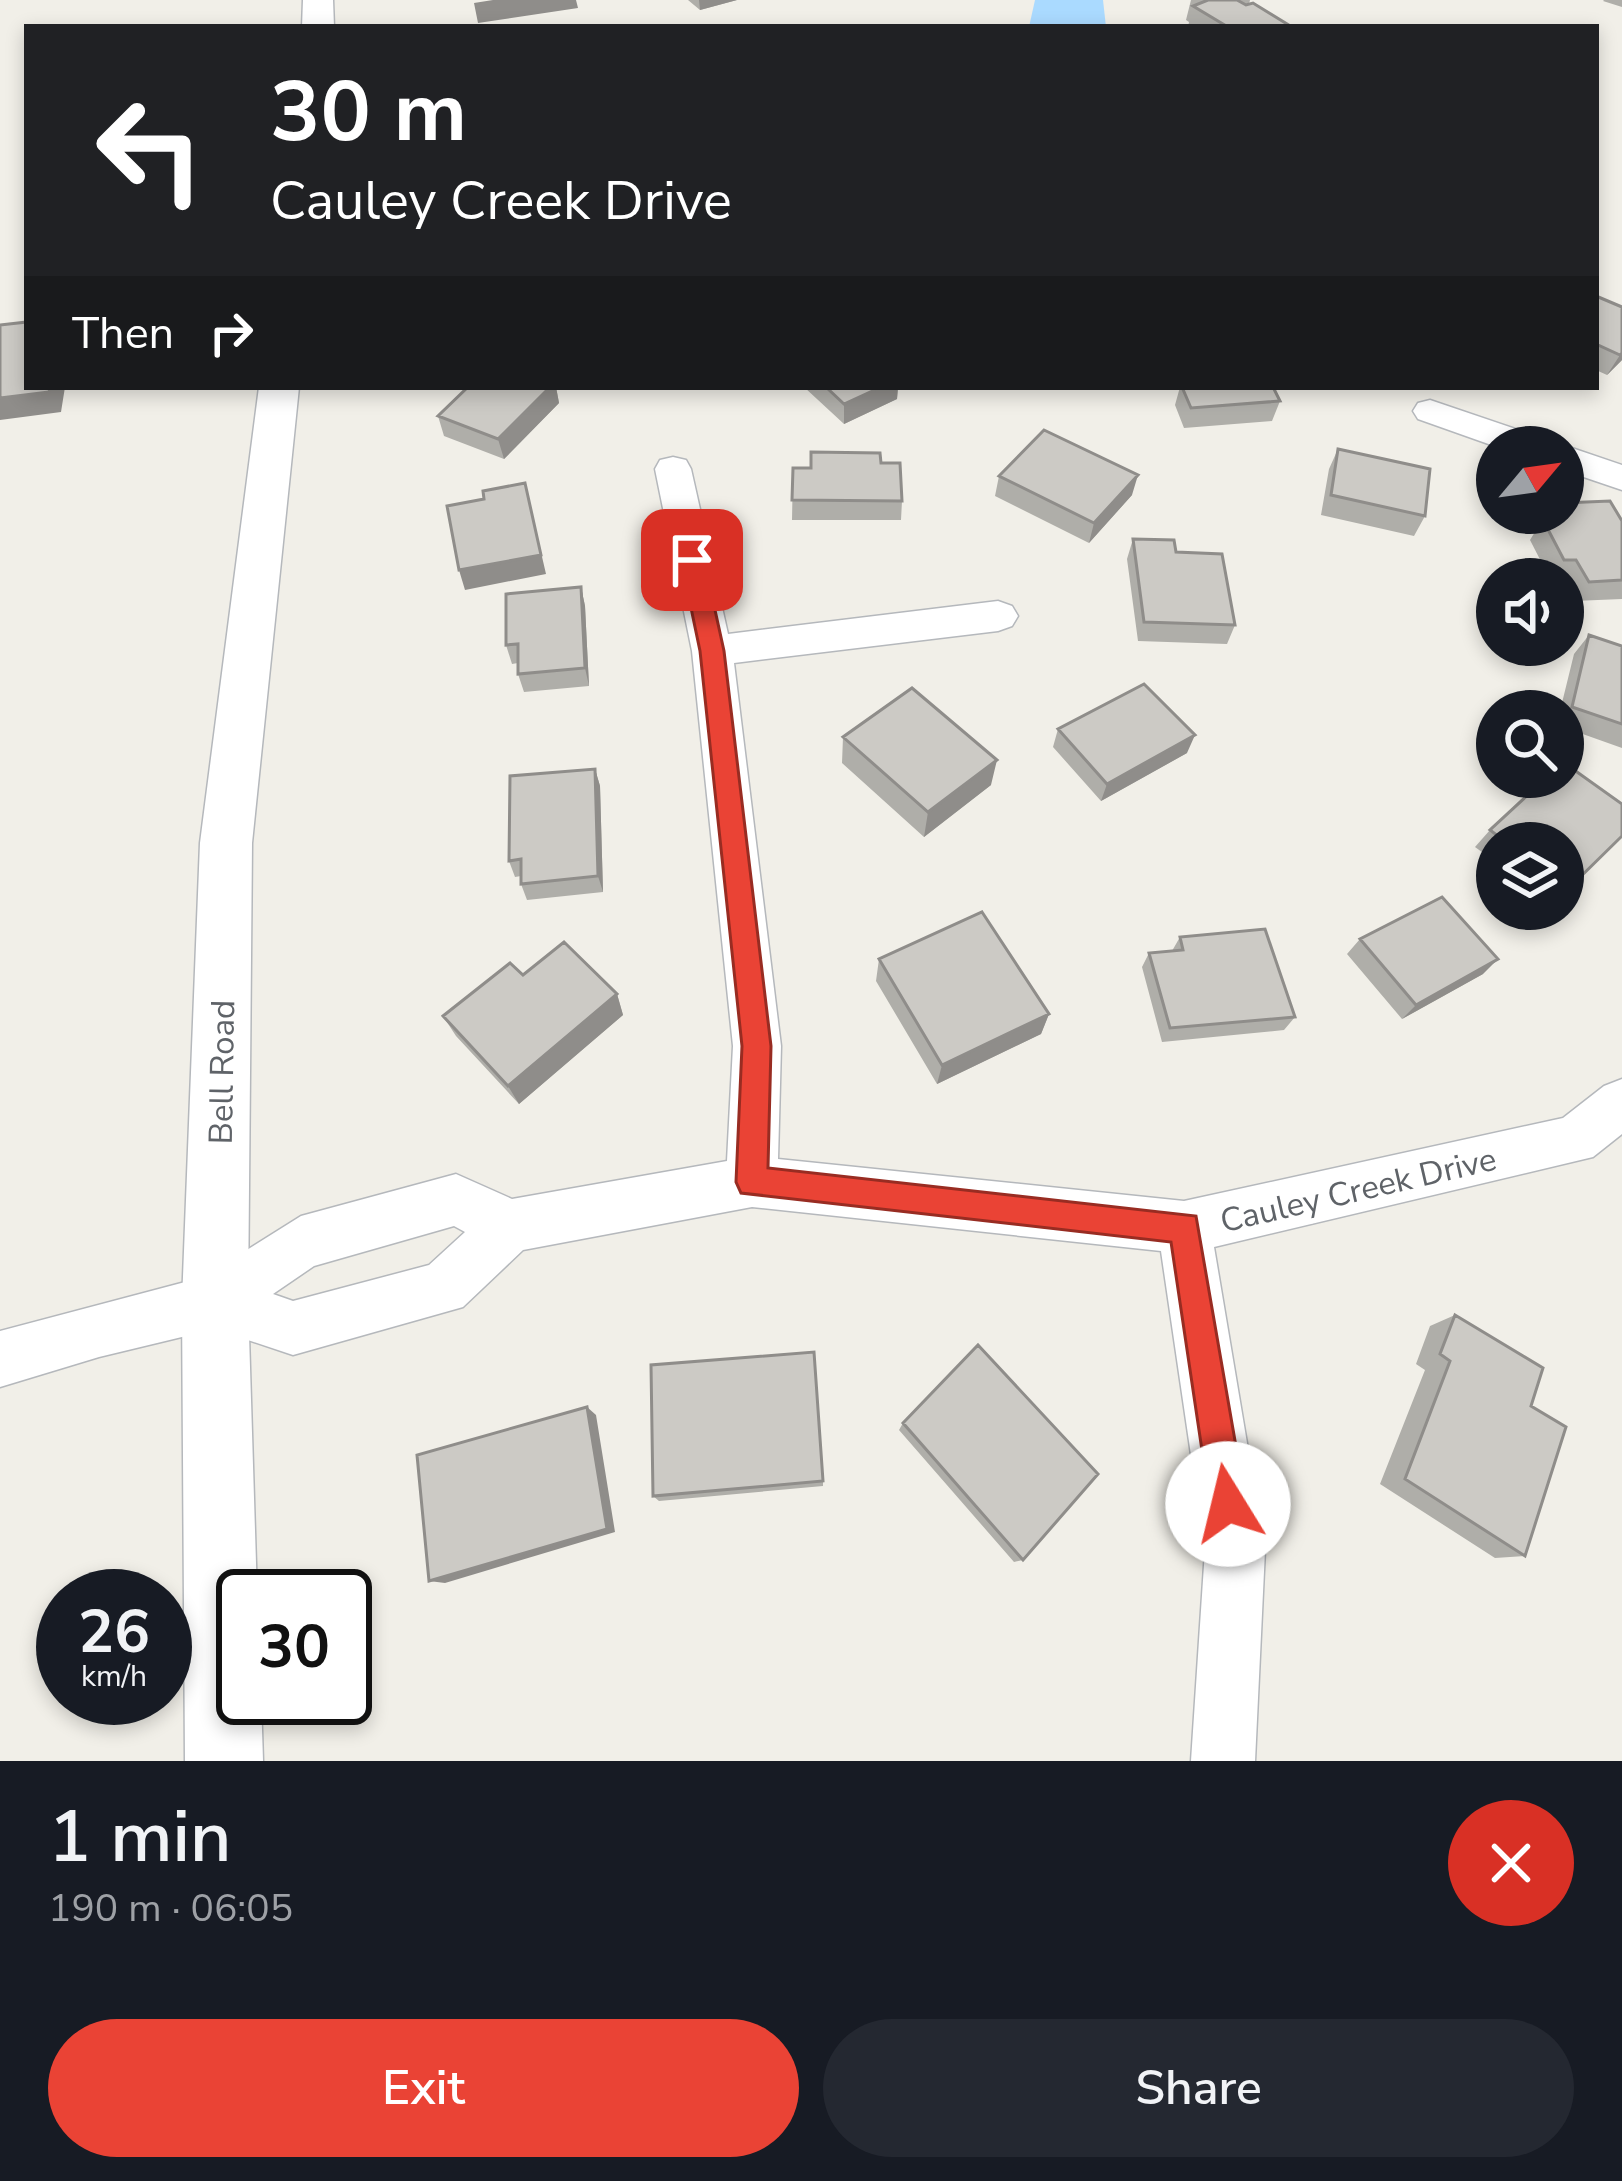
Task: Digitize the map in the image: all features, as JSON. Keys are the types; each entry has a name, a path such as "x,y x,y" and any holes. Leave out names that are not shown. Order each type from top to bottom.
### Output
{"street":[{"name":"Bell Road","path":"224,1761 215,1302 226,843 279,390"},
{"path":"1430,410 1476,427"},
{"path":"1584,465 1622,478"},
{"path":"673,469 712,651 757,1046 752,1182"},
{"path":"712,651 998,616"},
{"name":"Cauley Creek Drive","path":"510,1226 752,1182 1184,1227 1575,1140 1622,1103"},
{"path":"0,1359 99,1329 215,1302 302,1243 456,1200 510,1226 444,1288 293,1328 215,1302"},
{"path":"1184,1227 1235,1550 1223,1761"}],"water":[{"path":"1035,0 1103,0 1106,24 1030,24"}],"building":[{"path":"1208,0 1253,3 1287,24 1223,24 1193,6"},
{"path":"1599,297 1622,307 1620,355 1599,345"},
{"path":"24,322 24,390 49,392 0,398 0,325"},
{"path":"465,390 547,390 498,439 438,416"},
{"path":"829,390 874,390 844,404"},
{"path":"1183,390 1274,390 1280,401 1191,408"},
{"path":"1044,430 1138,475 1094,523 999,476"},
{"path":"1338,449 1430,469 1425,516 1331,495"},
{"path":"811,452 880,453 881,463 900,463 902,501 792,500 793,468 811,468"},
{"path":"525,483 541,555 459,570 447,506 484,499 483,491"},
{"path":"1610,501 1622,521 1622,580 1589,582 1584,558 1563,558 1550,534 1584,534 1584,502"},
{"path":"1133,539 1174,540 1176,552 1222,554 1235,625 1144,622"},
{"path":"581,587 585,668 518,674 518,644 506,645 506,594"},
{"path":"1589,635 1622,646 1622,724 1584,711 1584,690 1576,690"},
{"path":"1144,684 1195,735 1107,784 1058,729"},
{"path":"912,688 997,760 928,812 843,737"},
{"path":"595,769 598,876 521,884 521,859 509,861 510,776"},
{"path":"1584,777 1622,804 1622,836 1584,873 1584,822 1499,822 1525,798 1584,798"},
{"path":"1442,897 1498,959 1416,1005 1360,939"},
{"path":"982,912 1049,1014 942,1065 879,959"},
{"path":"1265,929 1295,1017 1170,1028 1149,953 1183,950 1180,937"},
{"path":"564,942 617,994 508,1086 443,1016 510,963 523,975"},
{"path":"1455,1315 1543,1368 1531,1406 1566,1427 1525,1556 1405,1479 1450,1361 1440,1354"},
{"path":"978,1345 1098,1474 1023,1560 903,1423"},
{"path":"814,1352 823,1481 653,1496 651,1365"},
{"path":"587,1407 607,1529 429,1581 417,1455"}],"route":[{"path":"692,560 712,651 757,1046 752,1182 1184,1227 1228,1504"}]}
